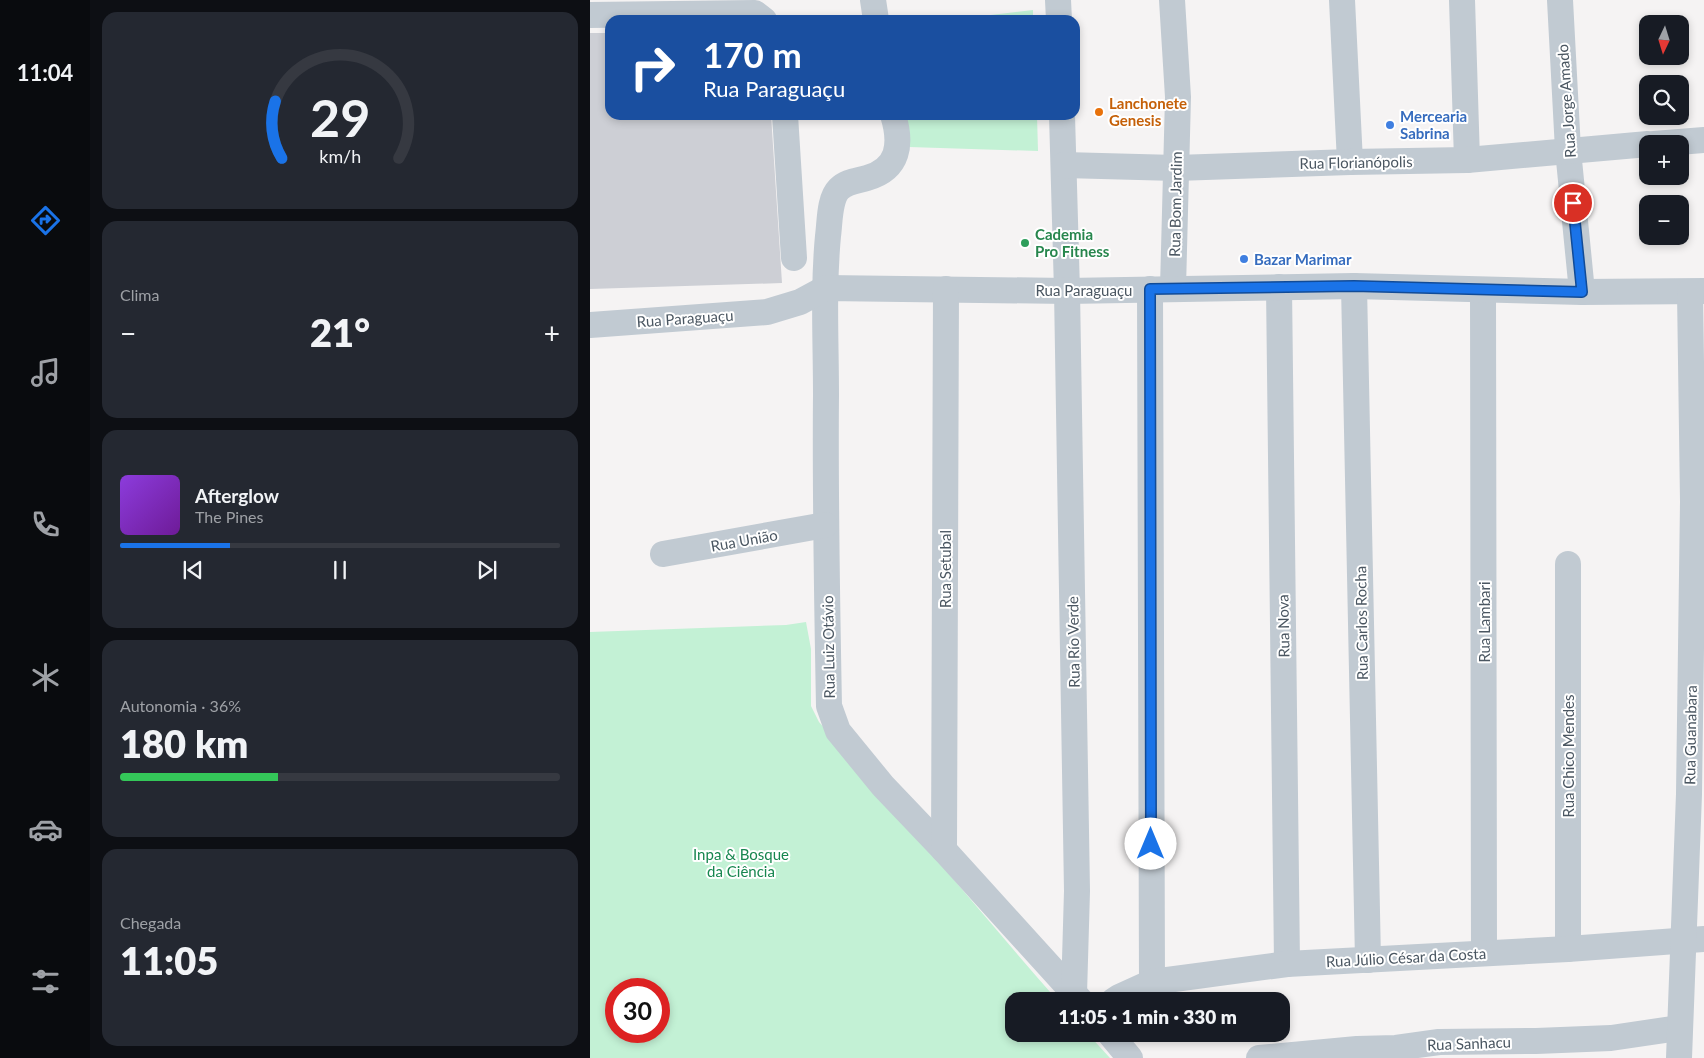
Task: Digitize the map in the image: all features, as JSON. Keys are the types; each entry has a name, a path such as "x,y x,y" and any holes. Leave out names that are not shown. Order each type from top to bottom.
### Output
{"street":[{"path":"873,0 875,15"},
{"path":"1058,0 1059,15"},
{"name":"Rua Bom Jardim","path":"1152,982 1162,289 1176,168 1178,97 1172,0"},
{"path":"1342,0 1350,162"},
{"path":"1462,0 1467,160"},
{"name":"Rua Jorge Amado","path":"1560,0 1568,150 1582,292"},
{"path":"590,15 755,13 758,15"},
{"path":"785,120 794,258"},
{"name":"Rua Luiz Otávio","path":"894,120 897,142 892,164 883,173 848,182 839,188 834,195 828,237 825,525 829,706 838,731 883,786 944,850 1073,992"},
{"name":"Rua Río Verde","path":"1062,120 1067,291 1078,992"},
{"path":"1689,141 1704,140"},
{"name":"Rua Florianópolis","path":"1064,165 1176,168 1467,160 1639,145"},
{"name":"Rua Paraguaçu","path":"590,325 766,312 800,302 826,288 1067,291 1354,286 1582,292 1697,292"},
{"name":"Rua Carlos Rocha","path":"1354,286 1368,960"},
{"name":"Rua Nova","path":"1279,287 1286,964"},
{"name":"Rua Setubal","path":"944,850 946,288"},
{"name":"Rua Lambari","path":"1483,290 1484,952"},
{"name":"Rua Guanabara","path":"1679,1058 1679,1028 1694,940 1689,784 1697,292"},
{"name":"Rua União","path":"663,554 825,525"},
{"name":"Rua Chico Mendes","path":"1568,564 1568,949"},
{"name":"Rua Júlio César da Costa","path":"1130,992 1152,982 1286,964 1568,949 1694,940"},
{"name":"Rua Sanhacu","path":"1258,1058 1357,1049 1396,1048 1439,1042 1612,1038 1679,1028"},
{"path":"1117,1042 1130,1058"}],"green space":[{"path":"1033,10 1033,15 991,15"},
{"path":"906,120 1037,120 1038,151 909,147"},
{"name":"Inpa & Bosque da Ciência","path":"806,622 811,649 811,706 819,722 1050,992 1005,992 1005,1042 1095,1042 1110,1058 590,1058 590,632 786,625"}],"building":[{"path":"590,33 605,33 605,120 771,120 782,283 590,289"}],"place":[{"name":"Lanchonete Genesis","path":"1099,112"},
{"name":"Mercearia Sabrina","path":"1390,125"},
{"name":"Cademia Pro Fitness","path":"1025,243"},
{"name":"Bazar Marimar","path":"1244,259"}],"route":[{"path":"1151,844 1150,289 1354,286 1582,292 1573,203"}]}
